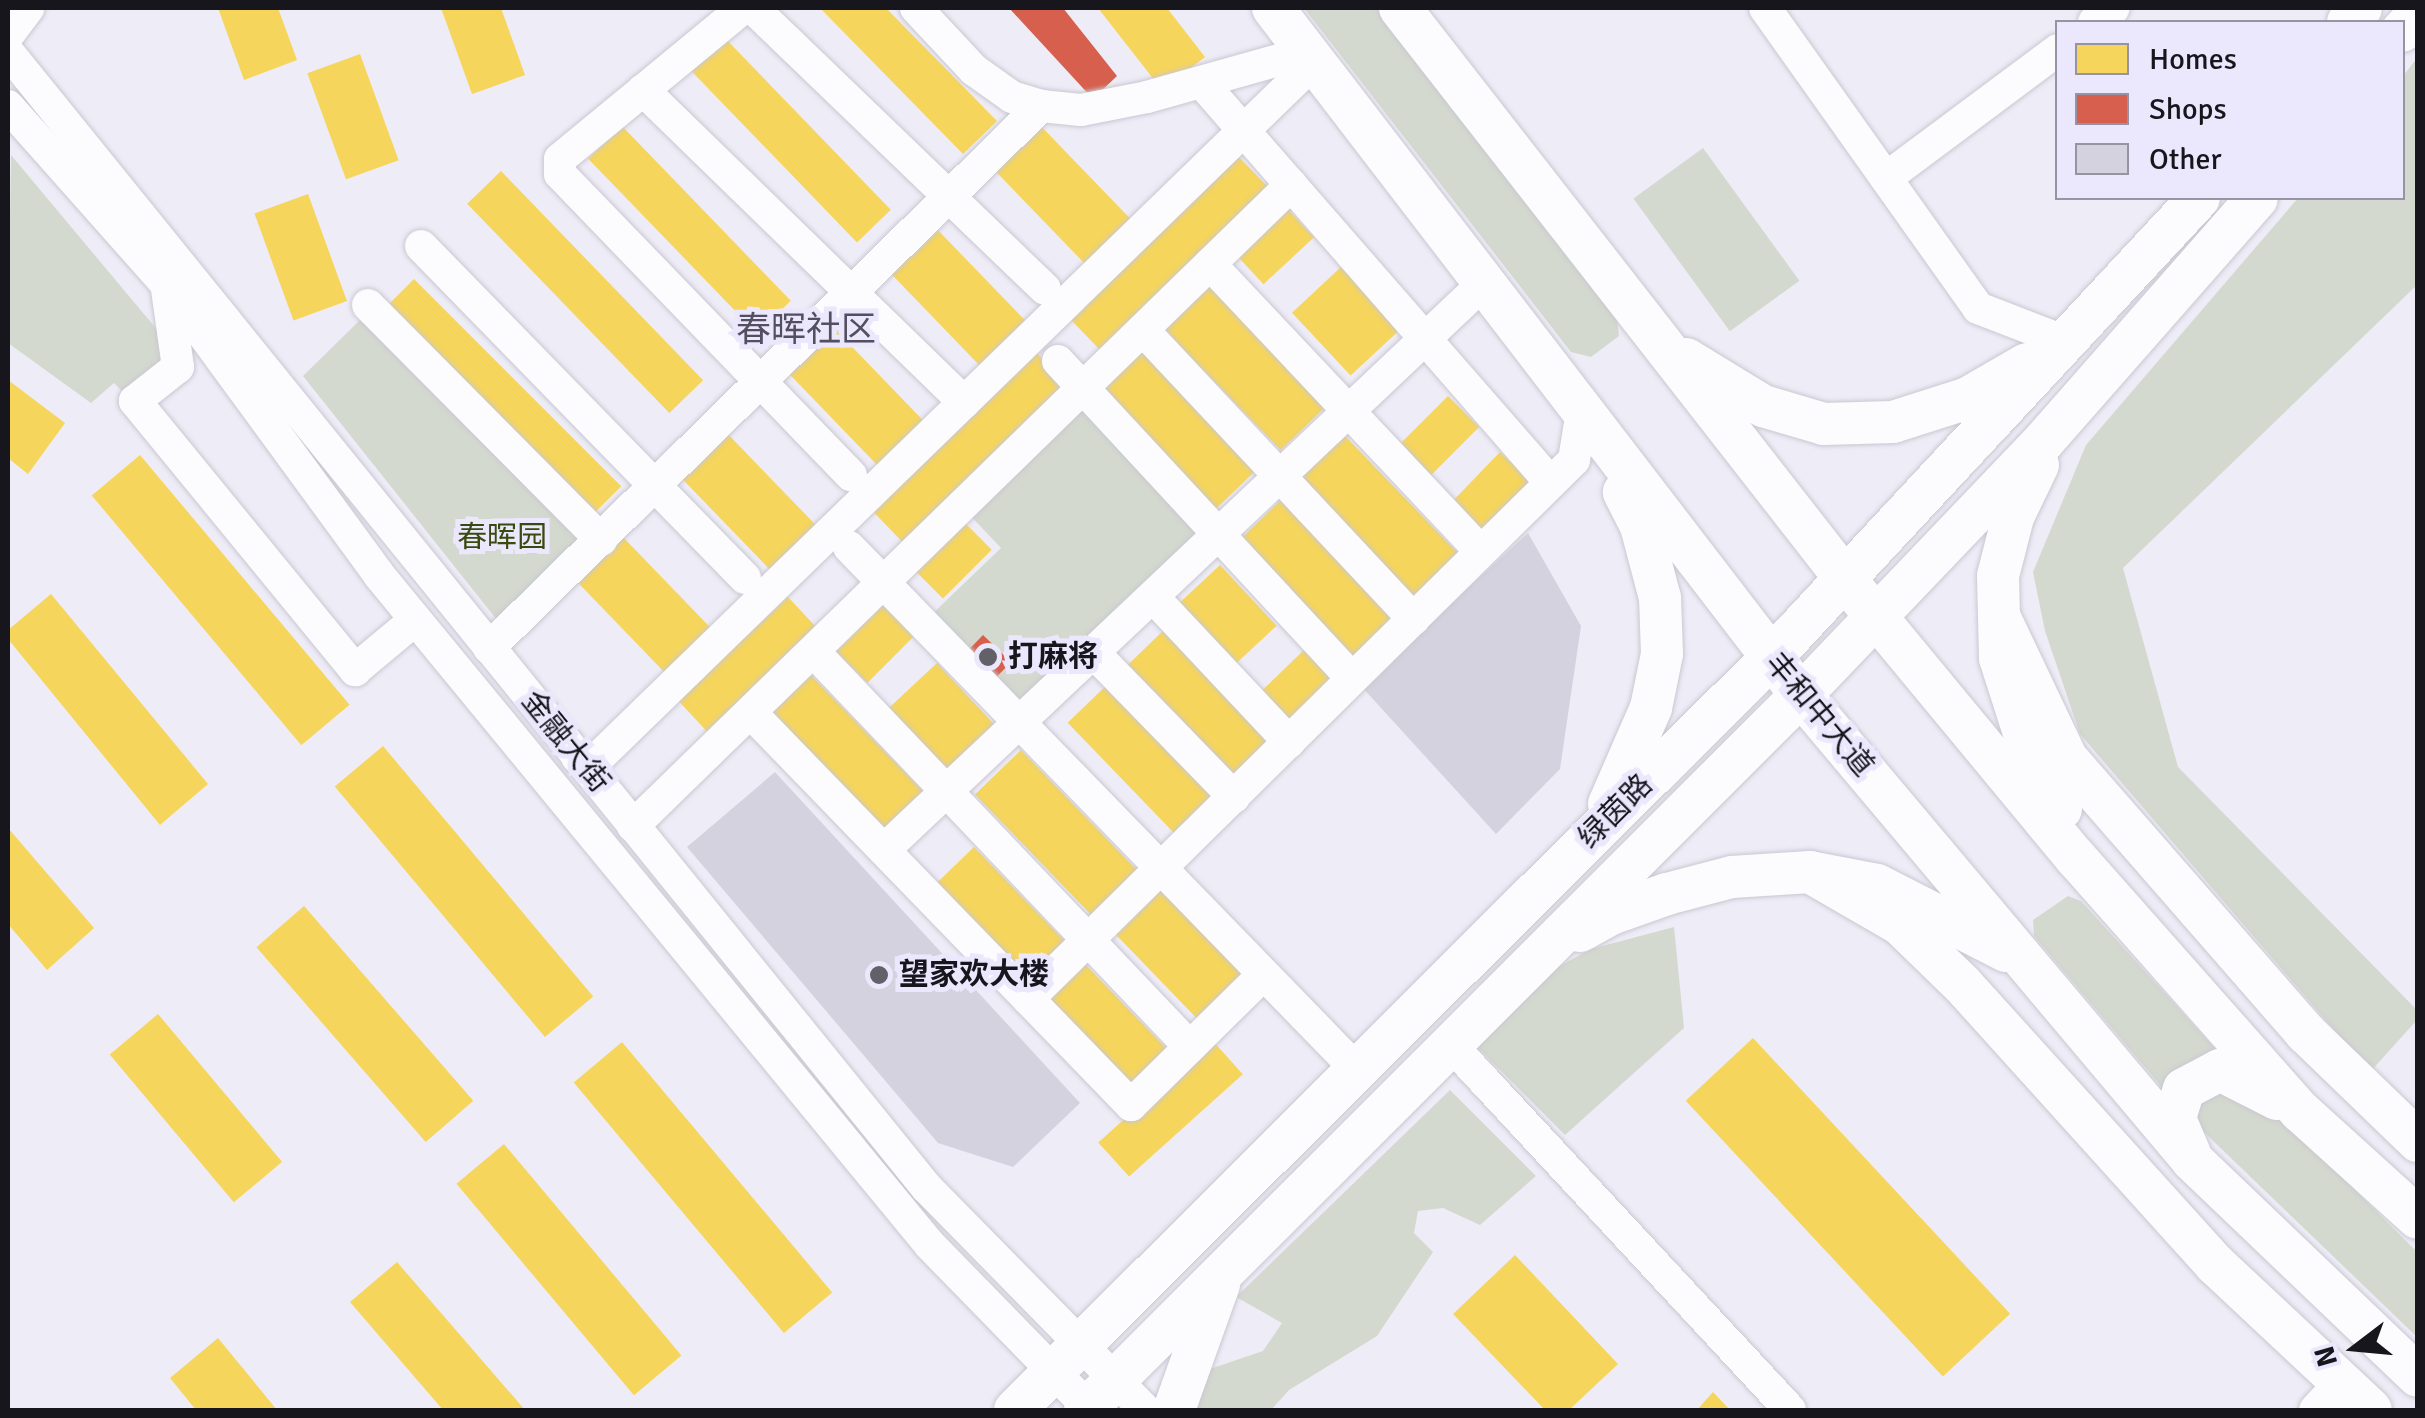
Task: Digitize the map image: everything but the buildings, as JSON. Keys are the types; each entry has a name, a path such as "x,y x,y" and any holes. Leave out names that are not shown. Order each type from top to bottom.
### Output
{"main road":[{"name":"丰和中大道","path":"1273,8 1801,694 2193,1161 2418,1376"},
{"path":"1400,8 1845,578 2107,892 2300,1110 2418,1218"},
{"name":"绿茵路","path":"1015,1410 1771,658 2197,200"},
{"name":"绿茵路","path":"1095,1402 1801,694 2058,424 2254,200"},
{"path":"1662,344 1763,406 1824,424 1893,422 1968,398 2066,342"},
{"path":"1582,411 1641,526 1660,598 1662,654 1652,708 1629,765 1592,836"},
{"path":"2058,424 2013,517 1998,576 2000,658 2028,749 2107,892"},
{"path":"1999,616 2067,759 2306,1033 2418,1141"},
{"path":"1545,952 1611,914 1667,894 1732,877 1810,872 1877,886 2025,961"},
{"path":"1810,872 1900,924 1962,984 2342,1401"},
{"path":"2193,1161 2176,1118 2184,1089 2220,1070 2300,1110"},
{"path":"1174,1410 1222,1273"}],"street":[{"path":"8,35 28,8"},
{"path":"743,8 560,160 560,174 851,475"},
{"path":"753,8 1044,289"},
{"path":"916,8 974,70 1012,97 1041,106 1081,110 1310,56"},
{"path":"1765,8 1978,308 2066,342"},
{"name":"金融大街","path":"8,52 1067,1358 1095,1402 1145,1410"},
{"path":"1886,178 2055,52"},
{"path":"578,757 598,758 1244,130 1310,56"},
{"path":"1203,84 1550,483"},
{"path":"642,90 964,402"},
{"name":"金融大街","path":"8,106 166,285 415,620 930,1245 1067,1358"},
{"path":"489,648 1041,106"},
{"path":"633,826 1291,185"},
{"path":"422,246 745,578"},
{"path":"1210,264 1481,552"},
{"path":"884,850 1484,283"},
{"path":"166,285 178,367 135,402 355,670 415,620"},
{"path":"368,305 601,540"},
{"path":"1143,330 1413,619"},
{"path":"1058,361 1352,678"},
{"path":"1028,999 1574,460 1582,411"},
{"path":"849,547 1357,1070"},
{"path":"1154,596 1289,742"},
{"path":"814,652 1190,1047"},
{"path":"1094,653 1234,797"},
{"path":"751,714 1131,1105 1263,974"},
{"path":"1452,1045 1790,1410"}],"green space":[{"path":"1304,8 1377,8 1617,318 1619,336 1591,357 1571,352"},
{"path":"2417,58 2417,285 2123,568 2178,767 2417,1010 2417,1020 2370,1072 2080,734 2045,631 2033,572 2086,445 2296,200 2405,200 2405,73"},
{"path":"1703,148 1799,281 1730,331 1633,199"},
{"path":"11,155 159,332 167,358 124,393 114,383 91,403 8,343"},
{"name":"春晖园","path":"361,319 583,541 497,620 303,376"},
{"path":"1083,400 1209,534 1019,714 928,618 1001,548 966,511"},
{"path":"2068,896 2081,901 2230,1065 2417,1252 2417,1337 2181,1110 2034,936 2033,920"},
{"path":"1674,927 1684,1028 1565,1135 1476,1046 1554,969 1591,949"},
{"path":"1450,1090 1536,1176 1480,1225 1443,1208 1418,1211 1414,1233 1433,1252 1377,1336 1289,1390 1271,1410 1195,1410 1201,1372 1263,1351 1282,1323 1236,1297"}],"place":[{"name":"打麻将","path":"988,657"},
{"name":"望家欢大楼","path":"879,975"}],"district":[{"name":"春晖社区","path":"806,330"}]}
